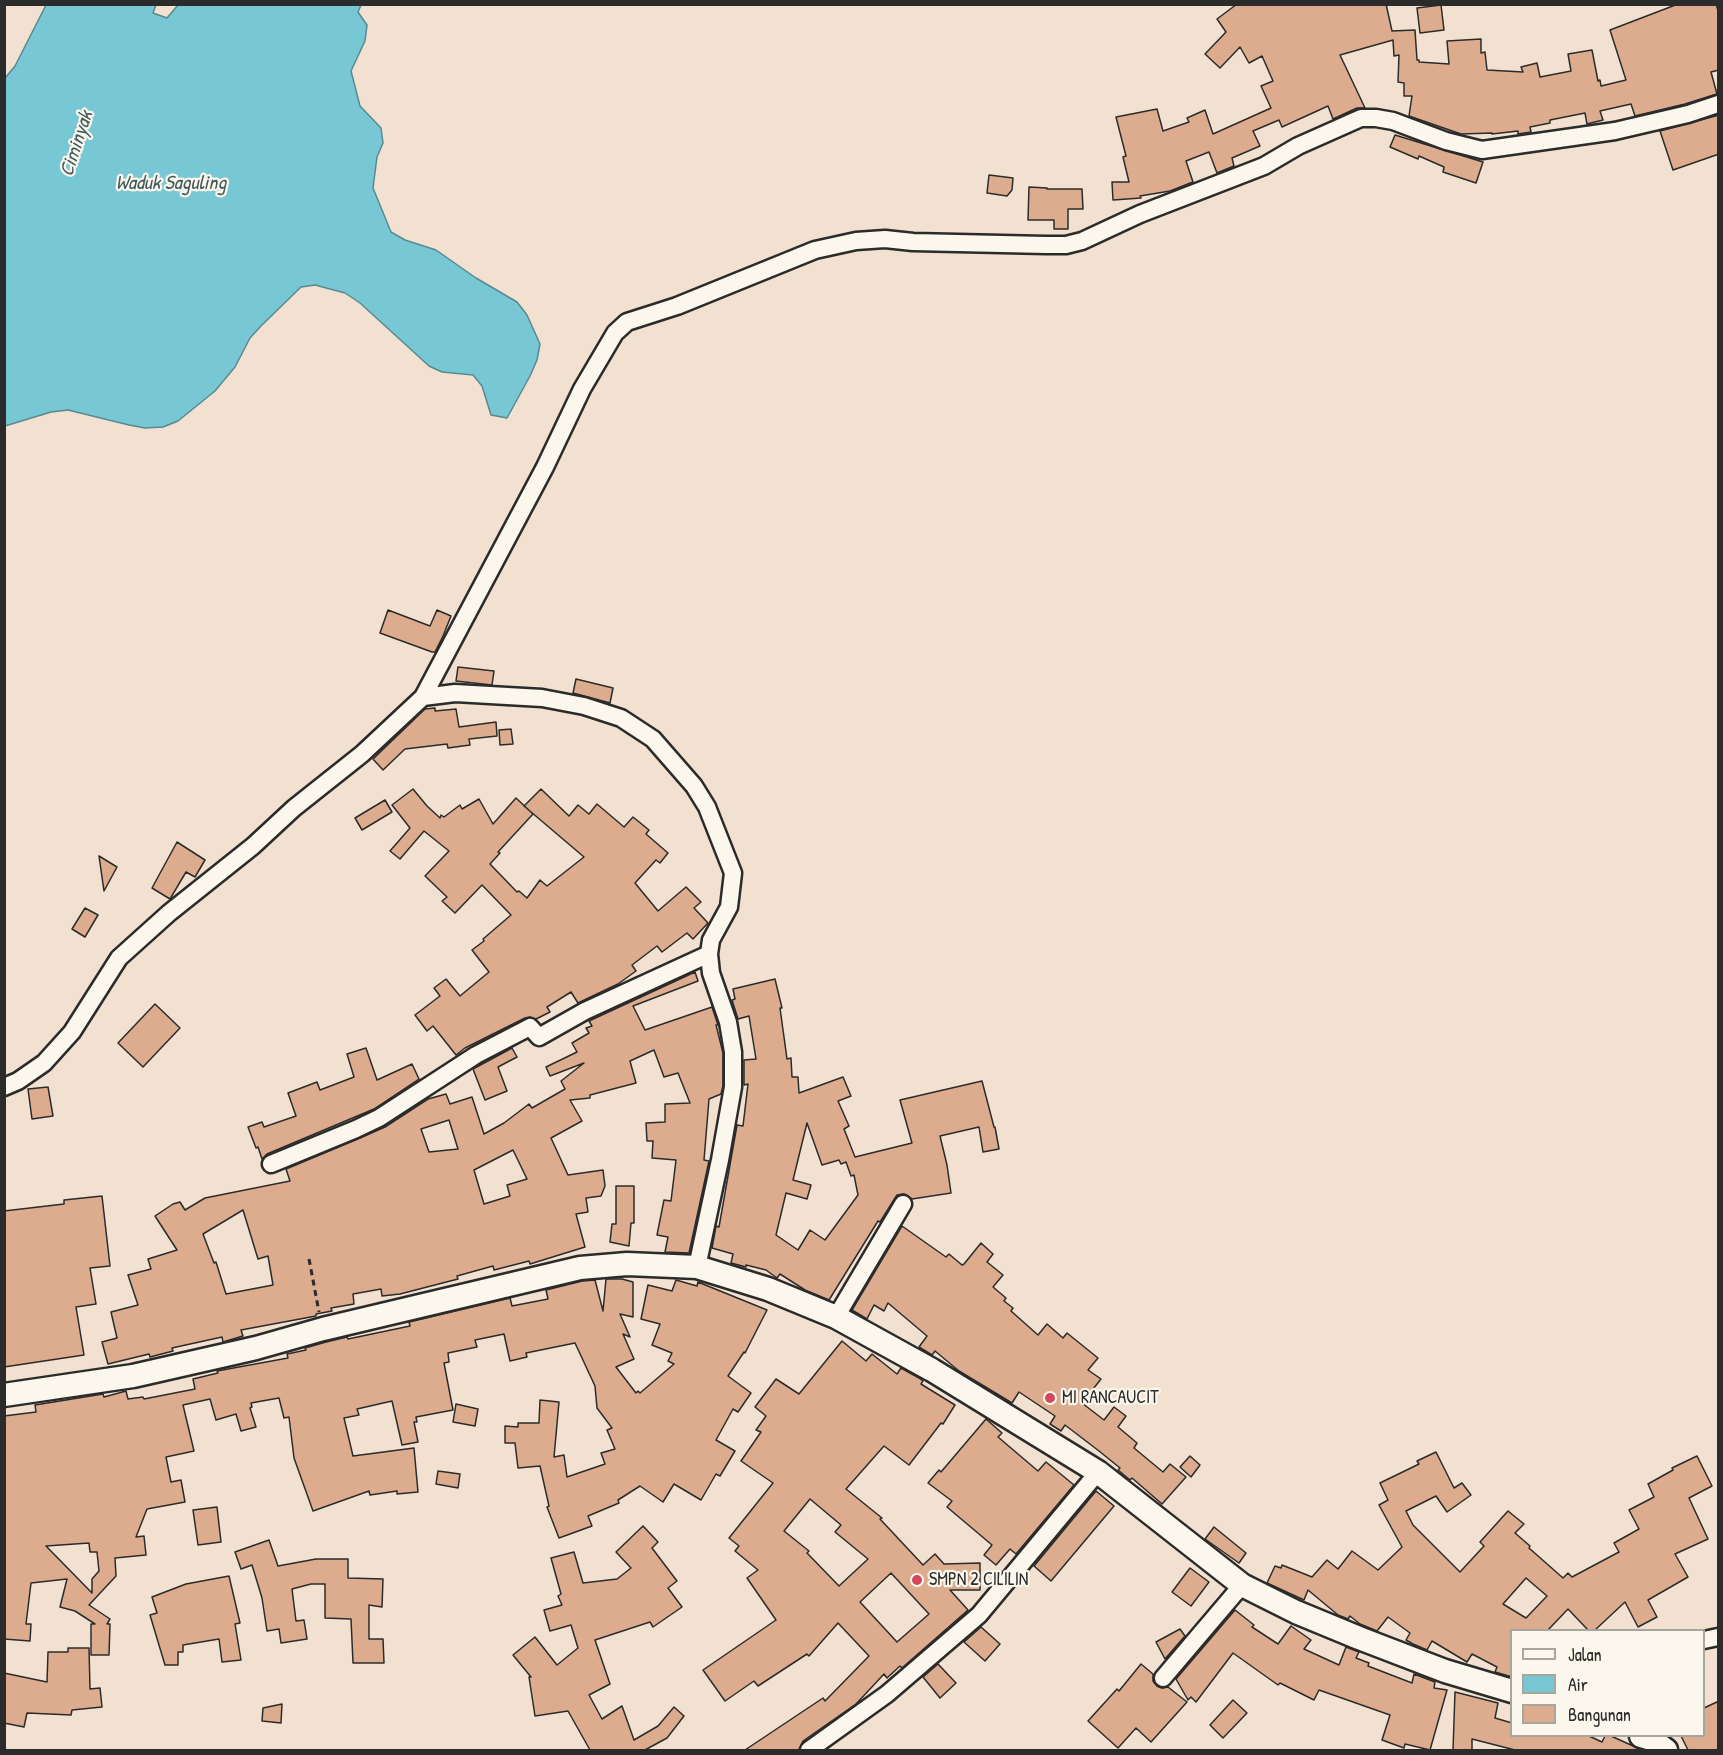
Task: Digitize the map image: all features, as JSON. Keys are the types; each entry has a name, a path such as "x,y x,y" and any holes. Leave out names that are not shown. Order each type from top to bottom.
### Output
{"main road":[{"path":"4,1395 133,1376 580,1268 627,1264 697,1267 768,1289 836,1317 932,1370 1098,1472 1242,1585 1296,1612 1359,1638 1445,1671 1510,1690"},
{"path":"1644,1737 1666,1750"}],"street":[{"path":"4,1087 18,1081 44,1063 72,1032 119,958 169,913 253,846 294,808 362,754 423,696 545,467 582,389 615,333 627,322 677,306 815,250 856,241 885,239 913,242 1066,245 1082,241 1140,214 1264,166 1298,146 1361,118 1376,117 1393,121 1446,141 1482,150 1615,131 1688,114 1719,104"},
{"path":"423,696 455,693 542,698 584,706 621,718 653,739 694,786 707,807 733,873 729,907 711,940 709,954 711,973 728,1022 733,1053 733,1087 697,1267"},
{"path":"271,1164 379,1118 476,1055 530,1027 539,1037 585,1011 709,954"},
{"path":"836,1317 903,1204"},
{"path":"808,1750 887,1694 979,1615 1098,1472"},
{"path":"1163,1678 1242,1585"}],"path":[{"path":"309,1258 323,1329"}],"water":[{"name":"Waduk Saguling","path":"46,5 156,5 153,13 167,18 178,5 361,5 358,12 367,25 365,41 351,71 360,106 381,128 383,143 377,157 373,188 391,232 405,240 436,250 476,278 517,302 527,315 540,344 537,360 530,376 507,418 491,415 482,386 473,375 442,372 429,366 360,303 345,293 315,285 301,287 261,326 250,338 235,367 215,391 178,421 163,427 145,428 68,410 51,412 5,426 5,78 15,66"}],"building":[{"path":"1237,4 1386,4 1392,31 1415,30 1419,62 1449,64 1447,41 1481,39 1481,53 1485,52 1487,70 1523,72 1521,67 1537,63 1540,77 1571,71 1568,54 1592,50 1601,86 1626,80 1610,30 1678,4 1716,4 1719,14 1719,70 1711,72 1717,94 1635,116 1631,104 1600,111 1603,120 1587,124 1585,113 1550,120 1550,123 1530,127 1531,132 1461,134 1409,116 1412,96 1404,96 1404,83 1398,82 1399,55 1394,56 1393,40 1340,55 1365,108 1357,108 1333,119 1328,106 1282,127 1279,120 1253,131 1260,146 1232,158 1234,166 1217,173 1209,152 1186,161 1193,182 1170,191 1140,196 1141,198 1113,200 1112,182 1129,182 1123,157 1126,156 1116,117 1157,109 1163,131 1189,122 1187,118 1205,110 1213,134 1271,108 1261,86 1273,81 1262,56 1249,63 1240,47 1220,68 1205,54 1226,32 1217,19"},
{"path":"1441,5 1444,30 1420,33 1417,8"},
{"path":"1719,115 1719,154 1673,170 1660,131"},
{"path":"1395,135 1483,162 1476,183 1443,172 1444,167 1419,156 1418,159 1390,147"},
{"path":"989,175 1013,178 1012,190 1007,196 987,193"},
{"path":"1029,187 1082,189 1083,209 1068,209 1068,229 1054,229 1054,220 1028,220"},
{"path":"388,610 430,626 437,610 451,616 435,652 432,652 380,633"},
{"path":"458,667 494,671 492,685 456,681"},
{"path":"576,679 613,688 610,703 573,693"},
{"path":"435,708 435,711 456,709 459,727 496,722 497,736 469,739 470,745 448,748 447,744 405,749 383,770 373,759 425,709"},
{"path":"511,729 513,744 500,745 499,730"},
{"path":"413,789 440,818 441,815 444,817 460,805 462,809 479,799 493,824 516,798 524,806 541,789 569,816 578,805 589,814 597,804 624,827 633,817 649,830 646,834 668,853 660,863 656,860 635,883 658,911 686,887 701,902 694,908 708,923 693,939 687,933 662,952 657,946 632,965 636,971 618,984 578,1003 571,992 547,1007 550,1012 536,1019 525,1018 465,1048 456,1055 433,1026 427,1031 415,1015 440,996 434,988 446,979 460,996 489,972 472,950 511,915 482,885 455,913 442,901 447,897 425,876 449,851 424,831 400,859 390,851 410,828 392,805","holes":["529,810 584,857 547,886 540,880 527,898 519,891 517,892 490,864 533,814"]},
{"path":"385,800 392,812 362,830 355,818"},
{"path":"177,842 205,860 195,877 186,872 170,899 152,888"},
{"path":"99,856 117,867 104,891"},
{"path":"85,908 98,915 85,937 72,929"},
{"path":"695,972 698,981 633,1006 645,1030 712,1007 723,1053 723,1086 721,1094 709,1099 704,1160 709,1161 689,1253 665,1252 668,1237 657,1235 664,1200 671,1201 676,1160 652,1158 653,1141 647,1141 646,1123 665,1122 665,1104 690,1103 678,1073 664,1077 654,1050 630,1061 636,1083 590,1095 590,1098 570,1100 582,1121 551,1138 568,1175 603,1170 605,1186 601,1196 586,1198 588,1212 576,1214 585,1247 530,1264 529,1261 494,1270 493,1266 457,1276 458,1279 400,1294 382,1296 381,1289 353,1294 354,1304 331,1308 332,1311 316,1314 316,1316 241,1330 243,1336 223,1342 222,1337 172,1348 173,1351 150,1357 149,1354 108,1364 102,1342 117,1338 111,1312 138,1305 128,1275 151,1269 148,1259 177,1250 155,1216 180,1202 185,1210 205,1198 290,1181 286,1169 385,1127 428,1099 446,1094 450,1104 472,1097 484,1134 504,1123 529,1104 532,1108 565,1089 561,1081 584,1063 550,1076 546,1067 577,1052 572,1043 589,1033 586,1028 592,1026 589,1021","holes":["449,1120 458,1149 429,1152 421,1129","513,1150 527,1179 507,1185 510,1196 484,1204 474,1170","243,1210 258,1259 268,1256 273,1285 226,1294 216,1262 214,1263 203,1234"]},
{"path":"775,979 782,1008 780,1008 787,1059 791,1058 792,1077 798,1077 799,1093 843,1077 851,1096 838,1101 849,1126 844,1129 855,1157 912,1143 900,1100 982,1081 999,1149 983,1152 979,1127 940,1136 951,1193 912,1199 904,1194 897,1195 880,1222 878,1221 829,1300 805,1290 780,1274 777,1278 766,1270 731,1263 733,1254 712,1248 716,1226 719,1227 737,1125 743,1126 748,1084 744,1085 744,1060 756,1059 749,1016 738,1019 732,1000 735,999 733,989","holes":["807,1123 822,1165 839,1160 841,1164 846,1162 851,1176 854,1175 858,1195 825,1240 810,1230 798,1250 776,1235 786,1193 807,1199 811,1185 793,1180"]},
{"path":"155,1004 180,1028 143,1067 118,1043"},
{"path":"366,1048 377,1080 412,1064 419,1079 374,1109 267,1154 262,1159 248,1127 262,1122 264,1127 296,1116 288,1093 317,1082 320,1090 354,1077 347,1054"},
{"path":"512,1048 517,1057 498,1067 507,1091 485,1100 473,1069"},
{"path":"48,1087 53,1116 32,1119 28,1089"},
{"path":"616,1186 634,1186 634,1223 631,1223 629,1246 610,1242 612,1224 616,1224"},
{"path":"102,1196 110,1266 90,1268 96,1304 76,1307 84,1355 4,1367 4,1211 64,1204 64,1200"},
{"path":"902,1226 946,1257 949,1254 962,1265 981,1243 993,1254 987,1262 1003,1275 993,1287 1006,1298 1004,1301 1013,1308 1011,1311 1038,1335 1047,1324 1063,1338 1067,1333 1098,1358 1088,1370 1101,1379 1082,1403 1104,1420 1114,1407 1126,1416 1118,1427 1137,1443 1134,1448 1163,1472 1170,1464 1186,1477 1162,1504 1065,1425 1061,1431 1050,1424 1055,1416 1019,1392 1012,1403 959,1371 935,1351 932,1355 919,1347 927,1336 888,1303 884,1311 874,1305 867,1319 852,1310"},
{"path":"606,1279 633,1282 633,1317 620,1314 630,1337 623,1334 634,1359 616,1367 636,1393 638,1391 640,1393 674,1364 668,1361 672,1353 652,1345 660,1324 641,1319 648,1285 672,1291 676,1280 697,1286 698,1282 767,1310 745,1353 728,1376 751,1393 738,1412 733,1409 716,1440 735,1451 720,1476 716,1474 701,1500 674,1484 663,1502 640,1486 618,1500 619,1503 588,1516 592,1526 559,1538 547,1507 549,1506 540,1466 518,1468 515,1443 505,1443 505,1426 518,1427 518,1423 539,1423 540,1400 559,1402 554,1457 564,1455 567,1477 605,1464 601,1453 615,1449 607,1430 612,1428 597,1408 595,1386 575,1343 526,1353 527,1357 510,1361 504,1334 475,1340 477,1347 448,1353 449,1362 444,1363 453,1410 416,1417 417,1422 414,1422 418,1442 402,1445 392,1401 357,1409 359,1415 344,1418 353,1456 414,1448 418,1492 397,1494 397,1491 370,1495 369,1491 313,1511 294,1458 289,1417 284,1418 279,1398 251,1403 250,1408 256,1427 241,1431 236,1414 216,1420 210,1399 183,1405 194,1451 166,1457 171,1482 181,1480 185,1502 147,1509 136,1537 144,1536 146,1555 115,1558 116,1576 89,1605 110,1619 107,1624 110,1624 109,1655 91,1655 91,1624 95,1624 75,1611 60,1607 67,1579 31,1583 26,1624 31,1624 30,1641 4,1639 4,1416 36,1412 35,1405 103,1394 104,1397 126,1391 128,1399 143,1397 144,1399 195,1389 193,1379 218,1373 217,1371 288,1358 287,1354 326,1342 410,1326 409,1322 510,1298 512,1306 548,1299 546,1290 582,1281 595,1280 603,1311","holes":["89,1543 90,1552 97,1552 99,1571 92,1579 92,1593 46,1546"]},
{"path":"842,1341 866,1361 872,1354 897,1374 901,1368 919,1378 923,1381 921,1384 955,1405 943,1424 941,1423 909,1465 884,1446 846,1489 882,1518 880,1519 923,1565 935,1554 944,1564 980,1563 980,1590 950,1590 968,1610 902,1668 900,1666 887,1678 884,1674 856,1704 803,1741 799,1750 745,1750 823,1698 825,1701 869,1656 838,1623 809,1656 807,1654 758,1686 754,1681 725,1701 703,1670 776,1620 747,1578 758,1570 735,1551 739,1546 729,1538 773,1483 741,1461 761,1432 756,1430 766,1416 755,1407 776,1379 799,1394","holes":["810,1499 841,1525 835,1532 868,1559 839,1586 807,1553 809,1551 784,1531","891,1573 929,1614 897,1642 860,1602"]},
{"path":"456,1404 478,1409 475,1426 453,1422"},
{"path":"986,1419 1002,1433 998,1437 1038,1471 1046,1462 1074,1485 1016,1554 1010,1549 996,1565 984,1555 992,1545 947,1507 952,1501 928,1483 939,1470 941,1472"},
{"path":"1436,1452 1454,1488 1462,1483 1471,1495 1447,1512 1436,1496 1406,1511 1413,1525 1460,1572 1484,1546 1480,1542 1508,1511 1524,1524 1515,1533 1530,1546 1529,1548 1563,1578 1568,1573 1572,1577 1619,1552 1614,1543 1639,1529 1629,1510 1654,1497 1648,1484 1673,1470 1672,1468 1697,1456 1712,1486 1689,1498 1708,1539 1675,1554 1688,1577 1648,1600 1657,1617 1638,1627 1625,1602 1596,1629 1587,1629 1568,1609 1549,1629 1510,1629 1510,1676 1495,1672 1497,1667 1472,1654 1467,1662 1432,1641 1427,1650 1413,1644 1406,1640 1410,1633 1388,1617 1377,1631 1360,1624 1350,1616 1348,1619 1338,1615 1308,1590 1304,1600 1267,1583 1275,1566 1281,1568 1282,1565 1312,1577 1327,1560 1338,1569 1352,1551 1378,1570 1402,1547 1379,1505 1388,1500 1380,1483 1419,1464 1417,1461","holes":["1526,1578 1547,1596 1526,1618 1503,1604"]},
{"path":"1190,1456 1200,1465 1191,1477 1180,1467"},
{"path":"438,1471 460,1474 458,1488 436,1484"},
{"path":"1096,1491 1114,1506 1051,1581 1034,1566"},
{"path":"217,1507 221,1542 198,1545 193,1510"},
{"path":"643,1526 658,1542 652,1548 677,1581 668,1588 682,1607 653,1627 650,1622 595,1640 610,1684 589,1695 602,1719 622,1706 634,1740 658,1726 674,1707 684,1716 667,1738 645,1750 590,1750 568,1711 535,1716 529,1677 531,1677 513,1655 535,1637 557,1665 578,1648 571,1625 550,1631 544,1610 562,1605 558,1596 561,1594 551,1558 574,1552 583,1583 617,1579 631,1568 616,1552"},
{"path":"1214,1527 1246,1553 1239,1563 1205,1539"},
{"path":"269,1540 278,1566 316,1559 348,1559 348,1578 383,1579 382,1607 369,1605 369,1639 383,1639 384,1663 353,1663 351,1619 325,1618 325,1584 311,1584 292,1589 296,1621 304,1620 307,1639 281,1643 279,1629 267,1631 262,1598 252,1565 241,1569 235,1552"},
{"path":"1190,1568 1209,1582 1191,1606 1172,1592"},
{"path":"229,1576 240,1623 235,1624 241,1660 222,1662 219,1639 183,1645 183,1652 178,1652 178,1665 165,1665 150,1615 157,1613 152,1597 186,1584"},
{"path":"1235,1610 1254,1625 1252,1627 1278,1644 1291,1626 1311,1640 1304,1649 1339,1665 1346,1647 1359,1652 1356,1658 1369,1663 1368,1666 1412,1683 1414,1674 1435,1682 1434,1688 1447,1690 1430,1750 1405,1744 1404,1748 1382,1740 1390,1715 1319,1690 1314,1700 1280,1683 1278,1685 1233,1653 1196,1702 1191,1697 1188,1700 1176,1679"},
{"path":"981,1627 1000,1644 985,1661 964,1642"},
{"path":"1180,1629 1185,1636 1165,1659 1156,1642"},
{"path":"68,1648 89,1648 90,1689 100,1688 102,1707 72,1710 71,1715 27,1713 24,1727 4,1723 4,1673 47,1682 48,1652 68,1652"},
{"path":"938,1664 956,1683 940,1698 923,1677"},
{"path":"1141,1664 1153,1674 1153,1681 1157,1686 1168,1687 1187,1702 1151,1742 1136,1728 1118,1748 1088,1721 1117,1689 1119,1691"},
{"path":"1455,1692 1498,1703 1495,1718 1510,1722 1510,1737 1591,1737 1602,1742 1604,1737 1613,1737 1642,1750 1515,1750 1472,1739 1472,1750 1453,1750"},
{"path":"1233,1700 1247,1713 1223,1738 1210,1725"},
{"path":"1719,1701 1719,1750 1688,1750 1682,1737 1705,1737 1705,1708"},
{"path":"282,1704 281,1723 262,1721 263,1708"}],"place":[{"name":"MI RANCAUCIT","path":"1050,1398"},
{"name":"SMPN 2 CILILIN","path":"917,1580"}],"water label":[{"name":"Ciminyak","path":"77,144"}]}
